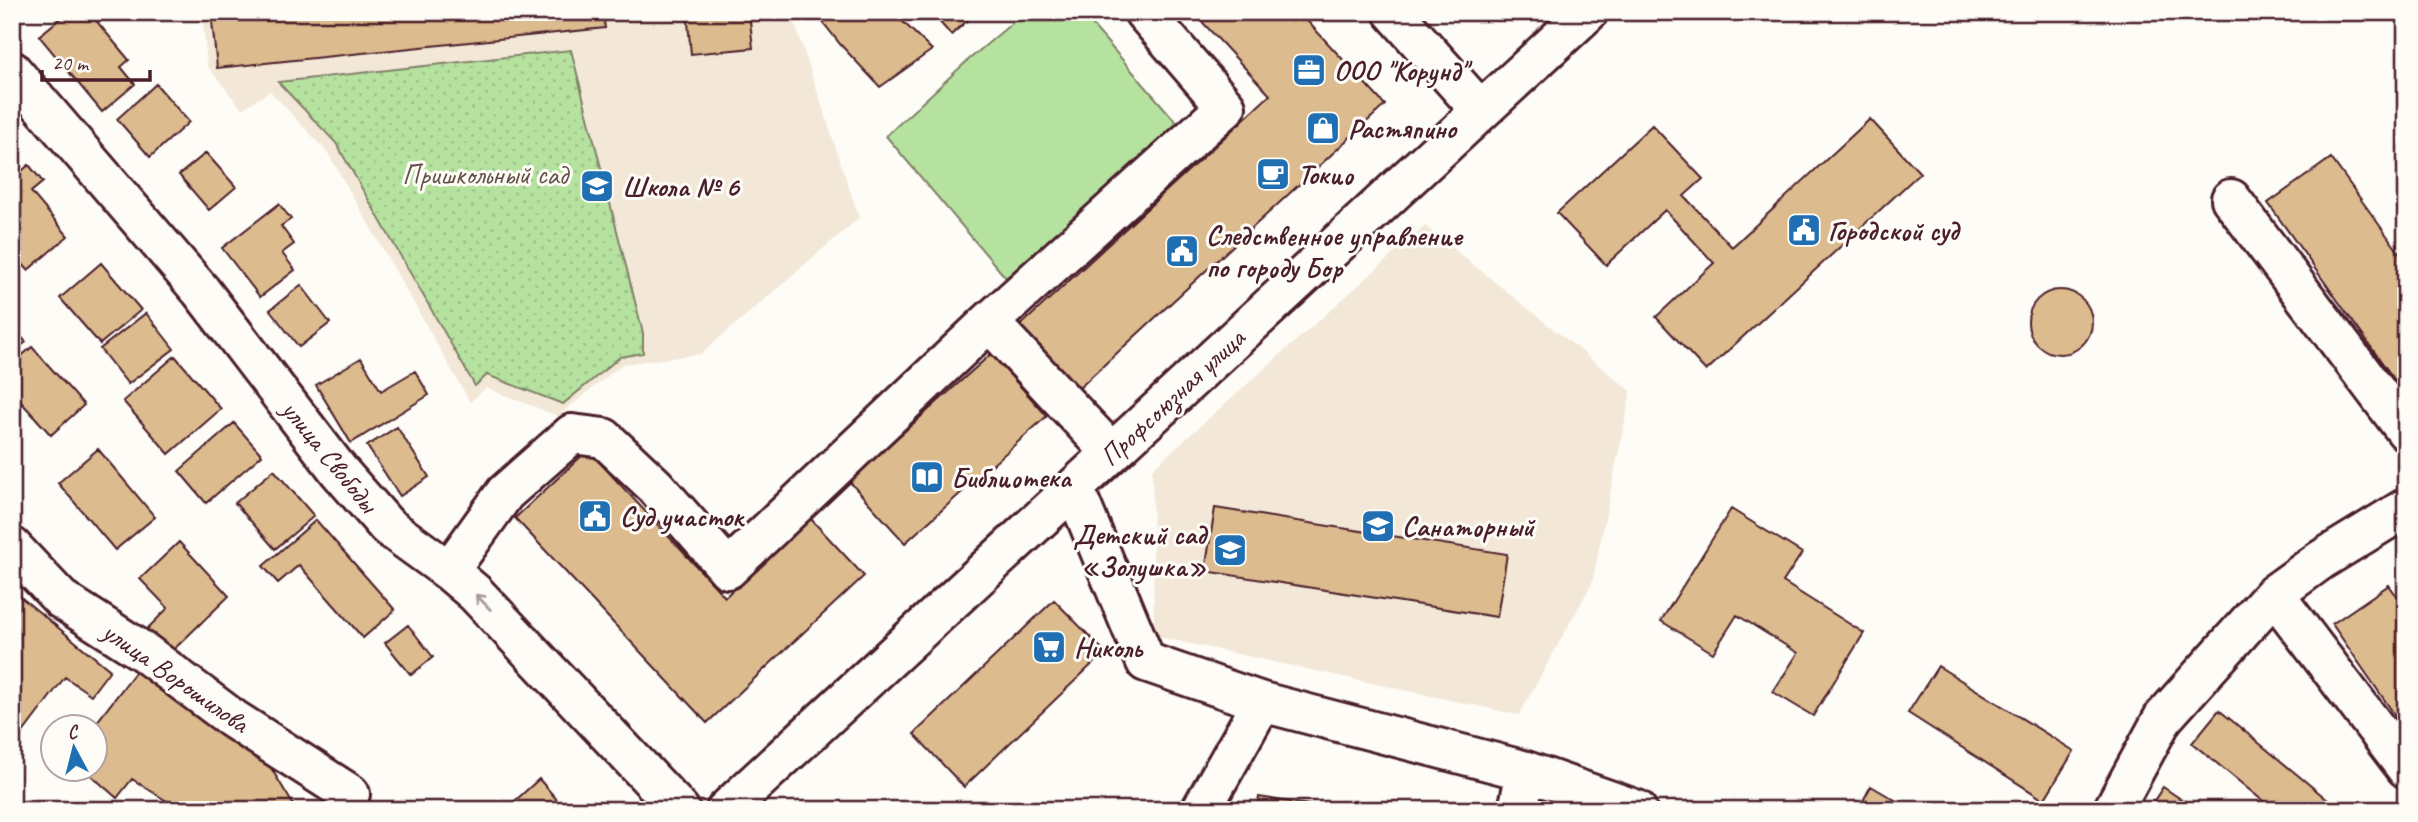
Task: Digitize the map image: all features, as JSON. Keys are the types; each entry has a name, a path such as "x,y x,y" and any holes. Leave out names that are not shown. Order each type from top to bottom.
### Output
{"street":[{"path":"449,571 505,493 572,433 604,438 655,486 727,569 989,322 1226,107 1144,12"},
{"path":"1393,12 1481,111"},
{"name":"Профсоюзная улица","path":"726,810 1588,12"},
{"name":"улица Свободы","path":"12,71 201,291 339,471 387,526 475,593 680,810"},
{"path":"2231,199 2406,431"},
{"path":"989,322 1112,453"},
{"path":"1074,488 1146,662 1262,702 1526,771 1637,810"},
{"path":"2113,810 2163,719 2274,594 2321,560 2406,508"},
{"name":"улица Ворошилова","path":"12,547 61,599 145,653 233,719 350,794"},
{"path":"2274,594 2406,768"},
{"path":"1200,810 1262,702"},
{"path":"1518,810 1526,771"}],"shaded area":[{"name":"Школа № 6","path":"202,12 791,12 859,218 701,354 623,364 558,416 486,388 470,402 328,153 270,91 242,109 207,66"},
{"name":"Санаторный","path":"1425,226 1631,391 1592,583 1519,715 1154,636 1152,469"}],"green space":[{"path":"1025,12 1081,12 1178,124 1006,278 886,136"},
{"name":"Пришкольный сад","path":"571,50 643,333 643,353 620,357 563,404 487,375 475,386 336,143 278,82"}],"building":[{"path":"68,12 89,12 129,60 121,67 135,84 102,112 39,36"},
{"path":"211,12 623,12 603,14 605,28 217,68"},
{"path":"687,12 749,12 753,48 691,54"},
{"path":"815,12 893,12 932,50 880,87"},
{"path":"931,12 977,12 951,35"},
{"path":"1193,12 1299,12 1385,105 1077,390 1019,327 1270,95"},
{"path":"1484,12 1498,12 1491,19"},
{"path":"156,84 189,122 150,157 117,119"},
{"name":"Городской суд","path":"1870,119 1920,173 1706,371 1656,317 1714,263 1665,210 1606,265 1557,213 1652,125 1703,179 1684,196 1732,247"},
{"path":"206,153 236,187 209,210 179,175"},
{"path":"2331,158 2406,262 2406,396 2268,203"},
{"path":"29,165 43,182 31,192 68,236 28,270 12,252 12,179"},
{"path":"279,204 291,219 281,226 294,244 282,253 295,270 260,297 222,248"},
{"path":"101,263 141,310 100,344 60,298"},
{"path":"301,285 330,323 299,347 270,310"},
{"path":"2060,290 2078,296 2086,304 2092,322 2086,340 2078,348 2060,354 2042,348 2034,340 2028,322 2034,304 2042,296"},
{"path":"146,313 174,349 128,384 100,349"},
{"path":"12,326 26,342 12,353"},
{"path":"32,347 84,405 51,435 12,392 12,364"},
{"path":"991,354 1047,416 905,543 849,481"},
{"path":"175,356 221,409 169,454 123,401"},
{"path":"361,358 381,391 415,371 429,395 351,443 316,385"},
{"path":"234,423 262,455 206,503 179,471"},
{"path":"397,427 429,477 400,496 367,446"},
{"path":"98,449 155,517 115,550 58,483"},
{"path":"588,450 725,597 810,518 864,576 707,723 515,518"},
{"path":"274,470 314,516 275,549 235,503"},
{"path":"1215,508 1507,554 1497,617 1205,571"},
{"path":"1731,509 1802,553 1783,582 1864,633 1813,716 1773,692 1798,653 1737,615 1713,653 1661,621"},
{"path":"316,520 395,610 363,638 299,565 278,583 263,566"},
{"path":"179,542 229,596 167,656 144,632 168,608 140,579"},
{"path":"2389,585 2406,609 2406,731 2332,624"},
{"path":"12,590 110,670 91,695 65,677 12,747"},
{"path":"1054,600 1105,652 964,787 914,734"},
{"path":"408,625 433,657 411,675 385,643"},
{"path":"143,662 268,763 294,806 290,810 181,810 132,779 117,798 101,784 108,784 108,714 103,714"},
{"path":"1938,666 2074,751 2044,800 1908,713"},
{"path":"2219,710 2340,810 2274,810 2192,743"},
{"path":"539,779 566,810 505,810"},
{"path":"1871,786 1912,810 1858,810"},
{"path":"2163,787 2197,810 2148,810"},
{"path":"1259,797 1341,810 1257,810"}],"place":[{"name":"ООО \"Корунд\"","path":"1309,70"},
{"name":"Растяпино","path":"1323,128"},
{"name":"Токио","path":"1273,174"},
{"name":"Школа № 6","path":"597,186"},
{"name":"Городской суд","path":"1804,230"},
{"name":"Следственное управление по городу Бор","path":"1182,251"},
{"name":"Библиотека","path":"927,477"},
{"name":"Суд участок","path":"595,516"},
{"name":"Санаторный","path":"1378,526"},
{"name":"Детский сад «Золушка»","path":"1230,550"},
{"name":"Николь","path":"1049,647"}]}
